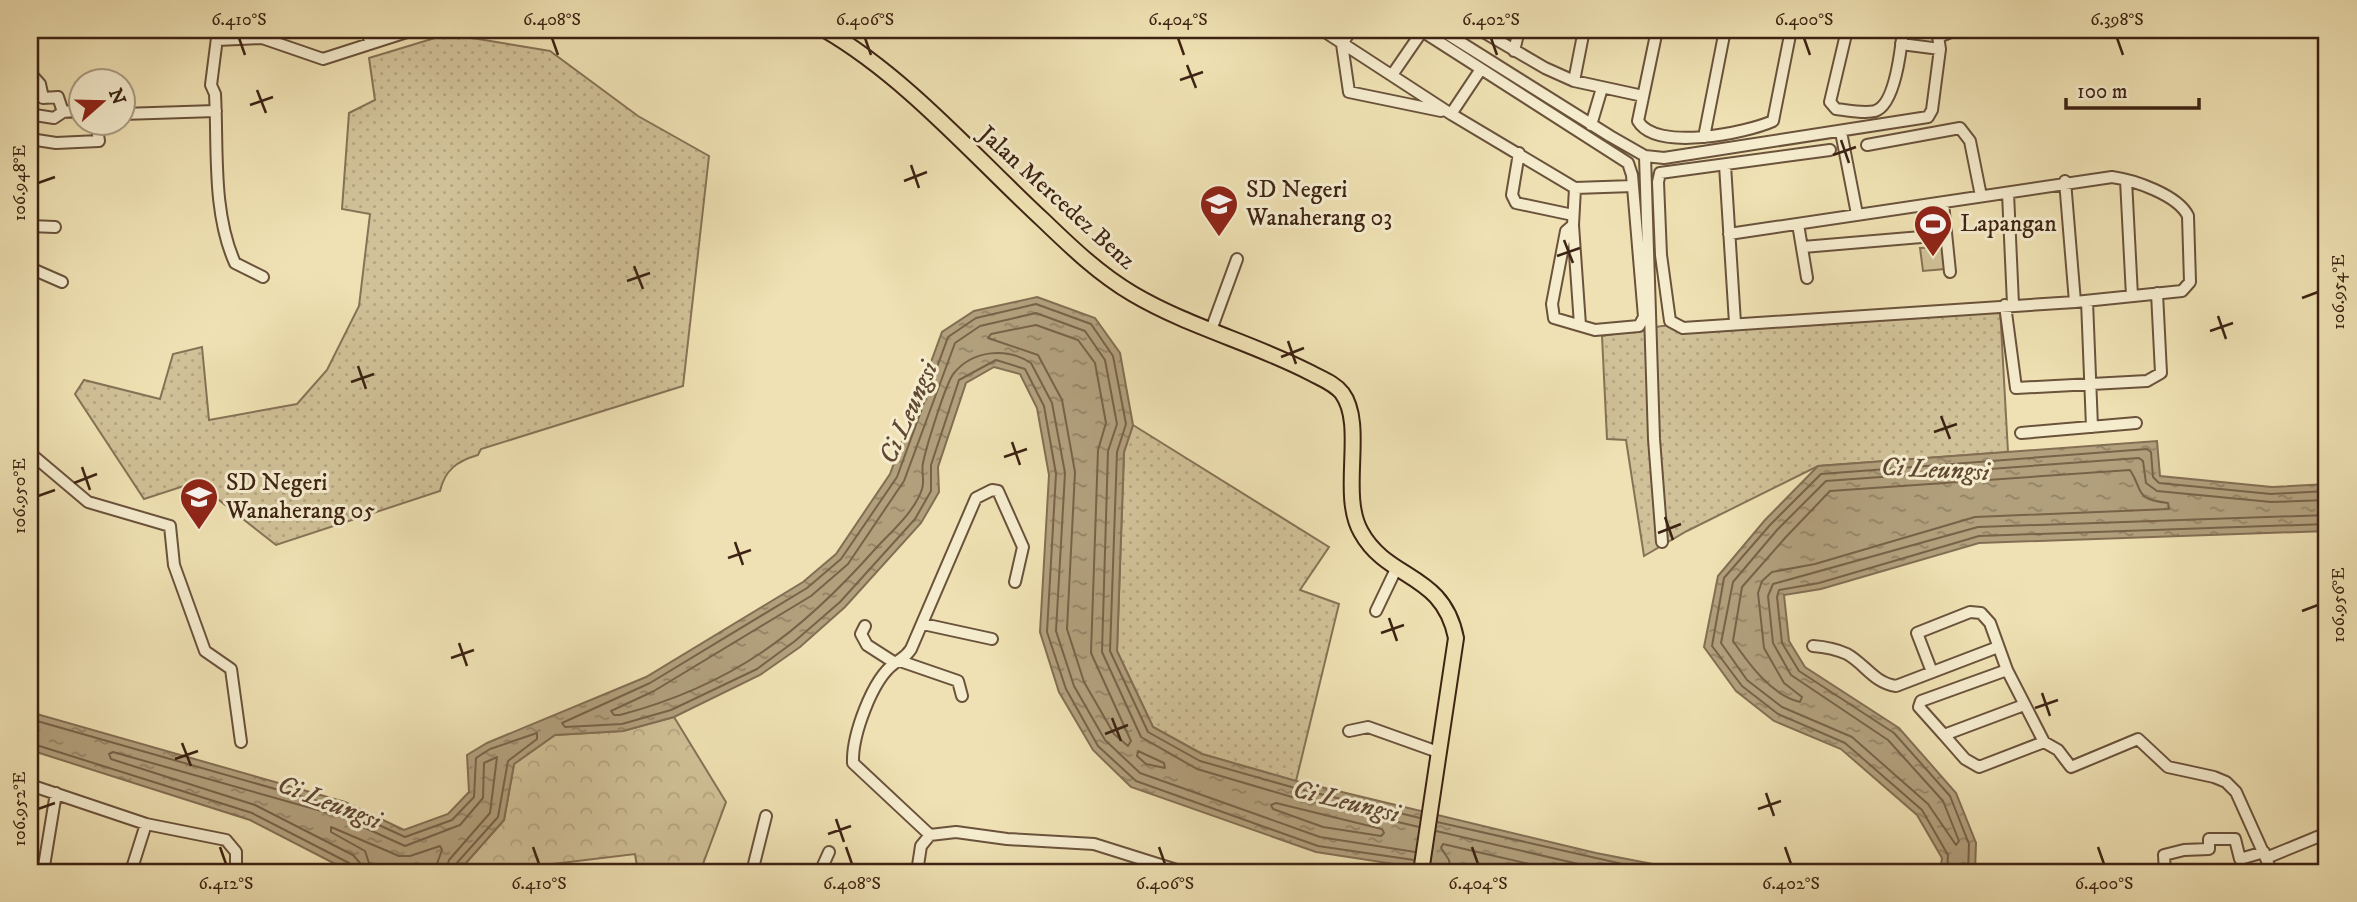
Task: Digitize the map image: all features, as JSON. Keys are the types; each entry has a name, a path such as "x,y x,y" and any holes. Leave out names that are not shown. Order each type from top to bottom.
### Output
{"main road":[{"name":"Jalan Mercedez Benz","path":"825,30 880,67 1089,263 1135,295 1210,330 1293,363 1334,385 1342,394 1351,417 1355,521 1372,547 1434,592 1453,622 1455,656 1421,872"}],"street":[{"path":"366,30 371,43"},
{"path":"262,277 237,265 231,254 219,187 215,94 211,85 218,35 262,38 323,60 413,30"},
{"path":"1322,30 1449,113 1575,188 1633,186"},
{"path":"1351,30 1342,44 1349,92 1449,113"},
{"path":"1392,75 1422,30 1628,163 1633,186 1643,322 1639,326 1595,330 1554,318 1552,309 1566,231 1573,220"},
{"path":"1441,30 1645,156 1664,158 1928,117 1932,110 1940,49 1938,33 1955,30"},
{"path":"1480,30 1514,51 1574,81 1643,96"},
{"path":"1514,51 1519,30"},
{"path":"1574,81 1584,30"},
{"path":"1657,30 1643,96 1640,125 1667,136 1704,137 1736,133 1773,121 1791,30"},
{"path":"1704,137 1724,30"},
{"path":"1847,30 1830,102 1836,109 1874,111 1886,103 1903,30"},
{"path":"1901,44 1940,49"},
{"path":"1449,113 1481,69"},
{"path":"30,73 40,84 43,98 61,99 64,112 54,118 35,115"},
{"path":"1591,125 1602,88"},
{"path":"136,114 216,111"},
{"path":"1867,145 1960,128 1970,141 1981,196"},
{"path":"1841,132 1857,214"},
{"path":"30,139 56,143 99,142 98,136"},
{"path":"1729,234 1943,204 2065,181 2112,177 2126,180 2184,207 2188,216 2190,282 2182,291 2081,302 1683,328 1670,321 1661,255 1658,182 1660,173 1830,150"},
{"path":"1519,153 1512,195 1516,203 1573,220"},
{"path":"1645,156 1654,439 1662,541"},
{"path":"1725,164 1735,323"},
{"path":"2126,180 2132,296"},
{"path":"2065,181 2091,384 2092,427"},
{"path":"1575,188 1573,220 1580,326"},
{"path":"2008,193 2009,305 2016,388 2147,381 2160,376 2157,293"},
{"path":"1943,204 1951,272"},
{"path":"1798,224 1807,278"},
{"path":"30,226 55,226"},
{"path":"1803,247 1945,235"},
{"path":"1210,330 1237,259"},
{"path":"30,268 62,282"},
{"path":"2021,433 2136,423"},
{"path":"30,453 88,502 170,526 174,565 205,651 231,669 241,742"},
{"path":"930,835 866,777 852,759 869,698 911,649 976,498 992,490 998,491 1023,547 1015,582"},
{"path":"1376,611 1396,567"},
{"path":"1931,672 1917,633 1972,611 1984,615 2007,670 2044,742 2058,750 2071,767 2138,739 2168,766 2226,782 2236,792 2272,872"},
{"path":"923,624 992,639"},
{"path":"865,626 862,634 865,643 898,662 958,681 962,696"},
{"path":"1813,646 1832,648 1849,655 1868,673 1896,686 1998,646"},
{"path":"2007,670 1921,701 1919,707 1965,759 1979,766 2044,742"},
{"path":"1944,735 2024,705"},
{"path":"1349,731 1368,727 1438,752"},
{"path":"30,785 146,824 226,840 236,852 236,872"},
{"path":"43,872 56,793"},
{"path":"752,872 766,816"},
{"path":"133,865 146,824"},
{"path":"917,872 921,846 930,835 956,832 1007,839 1094,844 1183,872"},
{"path":"2165,872 2164,855 2184,850 2193,852 2209,849 2209,839 2235,839 2240,859 2265,855 2327,833"},
{"path":"820,872 829,852"}],"green space":[{"path":"448,34 550,51 638,116 709,156 683,386 481,449 478,455 453,467 445,477 440,491 276,545 196,482 144,499 75,394 84,380 160,399 173,354 202,347 209,420 297,404 327,370 359,306 370,214 342,209 349,113 375,100 369,58"},
{"name":"Lapangan","path":"1943,247 1945,269 1923,271 1920,248"},
{"path":"2000,308 2008,452 1818,466 1687,531 1644,556 1626,440 1607,439 1602,336 1662,326"},
{"path":"1133,425 1329,547 1300,590 1339,604 1296,781 1202,754 1153,727 1117,651 1124,452"},
{"path":"674,717 726,802 700,872 638,872 635,854 528,867 527,872 458,872 504,820 514,764 555,735 623,731"}],"water":[{"name":"Ci Leungsi","path":"1037,297 1095,318 1120,353 1133,425 1124,452 1117,651 1153,727 1202,754 1296,781 1596,853 1694,872 1446,872 1316,852 1131,787 1093,750 1059,692 1040,632 1049,475 1037,408 1020,374 994,367 966,383 938,467 939,492 921,523 845,607 800,647 760,675 674,717 623,731 555,735 514,764 504,820 458,872 365,872 345,869 250,820 30,750 30,712 345,802 404,830 448,814 469,792 467,755 487,743 646,677 803,582 836,554 890,474 942,332 974,311"},
{"name":"Ci Leungsi","path":"2157,441 2160,476 2272,487 2327,484 2327,531 1979,543 1821,589 1784,595 1789,641 1805,667 1899,728 1956,793 1976,843 1975,872 1940,872 1942,858 1917,815 1841,749 1774,721 1736,691 1704,647 1718,576 1765,520 1818,466"}],"place":[{"name":"SD Negeri Wanaherang 03","path":"1219,238"},
{"name":"Lapangan","path":"1933,258"},
{"name":"SD Negeri Wanaherang 05","path":"199,531"}]}
